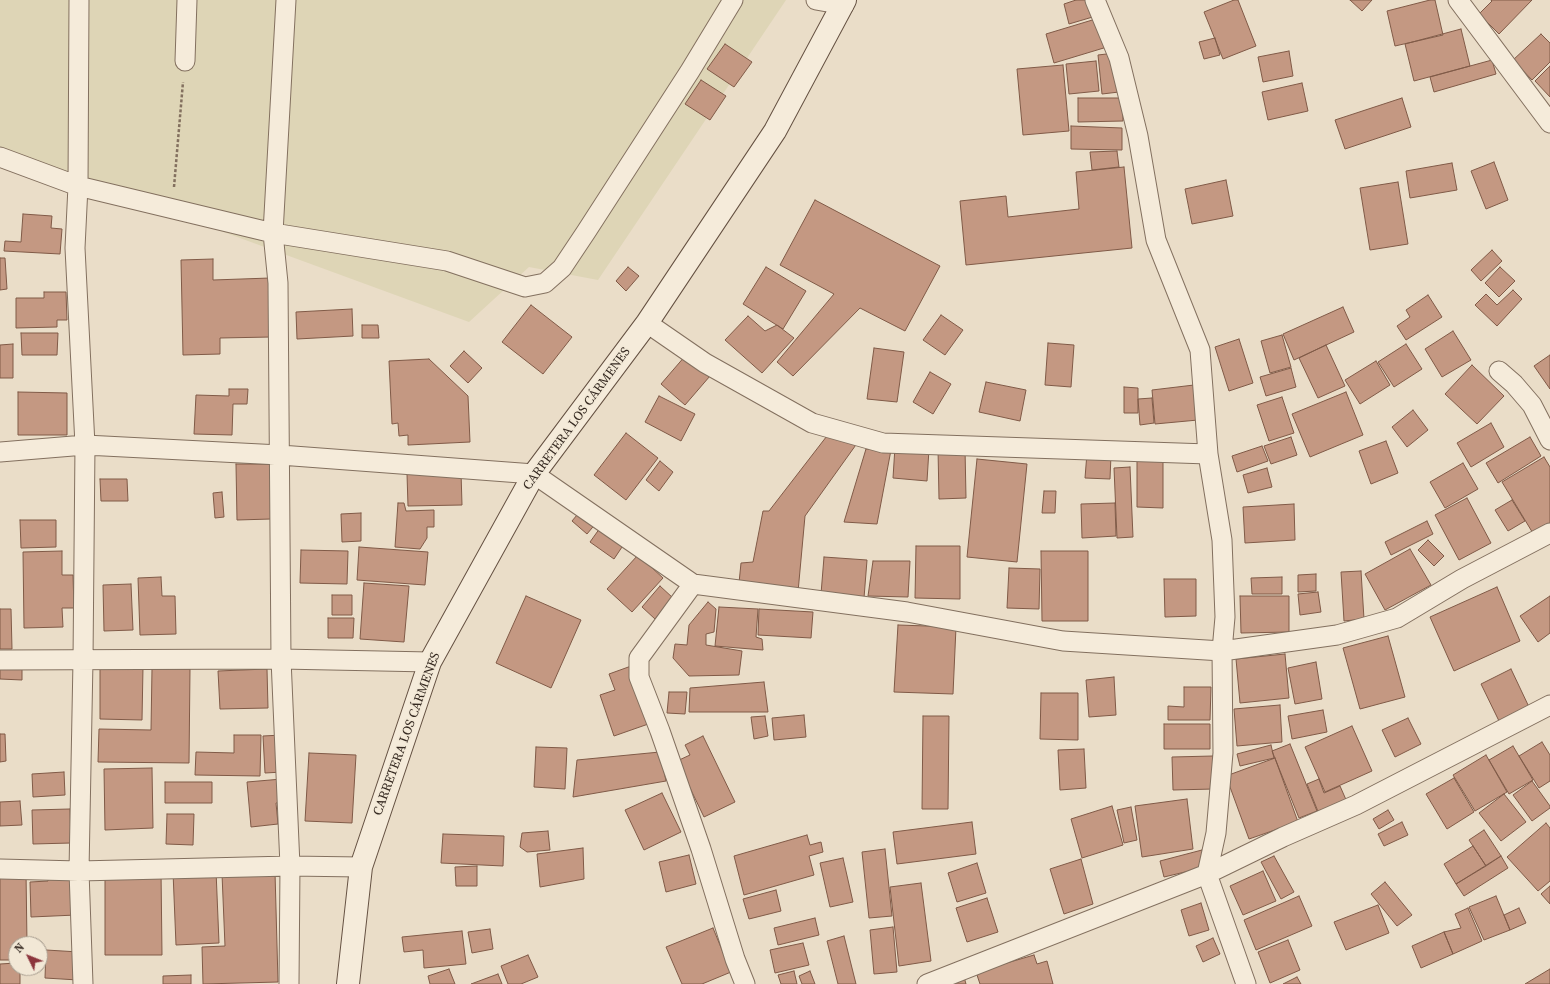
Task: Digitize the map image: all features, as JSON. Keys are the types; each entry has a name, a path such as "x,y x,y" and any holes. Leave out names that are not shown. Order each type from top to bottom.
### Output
{"main road":[{"name":"CARRETERA LOS CÁRMENES","path":"348,984 361,867 430,662 534,474 647,323 775,131 844,2"}],"street":[{"path":"79,0 78,186 75,248 84,445 83,660 79,871 83,984"},
{"path":"185,61 187,0"},
{"path":"286,0 273,233 278,283 281,659 290,866 289,984"},
{"path":"0,157 78,186 273,233 447,261 525,287 545,283 562,268 586,232 690,71 733,0"},
{"path":"816,0 844,2"},
{"path":"1095,0 1120,58 1138,136 1156,240 1200,350 1208,454 1222,540 1224,617 1222,651 1223,753 1216,833 1207,874 1246,984"},
{"path":"1458,0 1550,123"},
{"path":"647,323 705,364 812,424 883,443 1208,454"},
{"path":"1499,371 1514,384 1532,405 1550,440"},
{"path":"0,452 84,445 280,455 534,474 693,584 907,612 1063,641 1222,651 1337,635 1397,618 1462,579 1550,533"},
{"path":"693,584 639,658 639,677 660,731 701,849 735,959 745,984"},
{"path":"0,660 281,659 430,662"},
{"path":"927,984 1207,874 1283,837 1356,806 1550,705"},
{"path":"0,869 79,871 290,866 361,867"}],"path":[{"path":"172,209 185,61"}],"shaded area":[{"path":"0,0 786,0 598,280 529,267 469,322 0,150"}],"building":[{"path":"1076,0 1089,0 1096,16 1069,24 1064,4"},
{"path":"1234,0 1238,0 1256,46 1223,59 1204,12"},
{"path":"1350,0 1372,0 1362,11"},
{"path":"1435,0 1443,35 1395,46 1387,11"},
{"path":"1491,0 1532,0 1499,34 1479,14 1492,1"},
{"path":"1099,18 1107,47 1054,63 1046,34"},
{"path":"1461,29 1470,66 1414,81 1405,44"},
{"path":"1541,34 1550,43 1550,62 1532,80 1513,60"},
{"path":"1215,38 1220,55 1204,59 1199,42"},
{"path":"725,44 752,62 734,87 707,69"},
{"path":"1289,51 1293,76 1263,82 1258,57"},
{"path":"1115,53 1119,92 1102,94 1098,55"},
{"path":"1492,60 1496,74 1434,92 1430,77"},
{"path":"1096,61 1099,91 1069,94 1066,64"},
{"path":"1063,65 1069,131 1023,135 1017,69"},
{"path":"1550,66 1550,97 1535,81"},
{"path":"701,80 726,96 710,120 685,104"},
{"path":"1302,83 1308,111 1268,120 1262,92"},
{"path":"1078,98 1123,98 1123,121 1078,122"},
{"path":"1402,98 1411,127 1345,149 1335,120"},
{"path":"1071,126 1122,128 1122,150 1071,149"},
{"path":"1117,151 1119,167 1092,170 1090,152"},
{"path":"1494,162 1508,200 1486,209 1471,171"},
{"path":"1452,163 1457,190 1410,198 1406,171"},
{"path":"1124,167 1132,248 966,265 960,201 1006,196 1008,217 1079,209 1076,172"},
{"path":"1226,180 1233,216 1192,224 1185,189"},
{"path":"1398,182 1408,244 1370,250 1360,188"},
{"path":"815,200 940,266 905,331 860,308 793,376 777,362 834,294 780,265"},
{"path":"23,214 52,216 51,228 62,229 60,254 4,251 5,241 21,242"},
{"path":"1492,250 1502,261 1481,281 1471,270"},
{"path":"0,258 5,258 7,289 0,290"},
{"path":"213,259 213,280 270,278 271,337 220,338 220,354 183,355 181,260"},
{"path":"628,267 639,276 626,291 616,281"},
{"path":"766,267 806,291 783,329 743,304"},
{"path":"1500,267 1515,281 1499,297 1485,283"},
{"path":"1513,290 1522,299 1497,326 1475,305 1486,294 1497,305"},
{"path":"44,292 66,292 67,320 57,320 57,327 16,328 16,298 44,298"},
{"path":"1428,295 1442,317 1406,340 1397,326 1410,317 1406,310"},
{"path":"531,305 572,337 543,374 502,342"},
{"path":"1343,307 1354,332 1294,360 1283,334"},
{"path":"352,309 353,336 297,339 296,312"},
{"path":"941,315 963,330 945,355 923,340"},
{"path":"748,316 765,331 777,325 794,338 762,373 725,340"},
{"path":"362,325 378,325 379,338 362,338"},
{"path":"1453,331 1471,360 1442,377 1425,349"},
{"path":"21,333 58,333 57,355 22,355"},
{"path":"1282,335 1291,367 1270,373 1261,341"},
{"path":"1239,339 1253,383 1229,391 1215,347"},
{"path":"1048,343 1074,345 1071,387 1045,385"},
{"path":"13,344 13,378 0,378 0,345"},
{"path":"1406,344 1422,369 1394,387 1378,362"},
{"path":"1326,345 1345,386 1318,398 1299,358"},
{"path":"874,348 904,352 897,402 867,399"},
{"path":"464,351 482,368 468,383 450,366"},
{"path":"686,355 710,376 685,405 661,384"},
{"path":"1550,355 1550,389 1534,366"},
{"path":"429,359 468,396 470,442 408,445 408,435 399,436 398,423 392,424 389,361"},
{"path":"1376,361 1390,385 1360,404 1345,380"},
{"path":"1472,365 1504,396 1477,424 1445,394"},
{"path":"1291,368 1296,387 1266,396 1260,377"},
{"path":"930,372 951,384 933,414 913,402"},
{"path":"986,382 1026,390 1020,421 979,412"},
{"path":"1194,385 1198,420 1155,424 1152,390"},
{"path":"1124,387 1138,388 1138,413 1124,413"},
{"path":"229,389 248,389 247,404 233,404 232,435 194,434 196,395 229,396"},
{"path":"18,392 67,393 67,435 18,435"},
{"path":"1346,392 1363,435 1310,457 1292,414"},
{"path":"659,396 695,414 681,441 645,422"},
{"path":"1282,397 1294,433 1269,441 1257,405"},
{"path":"1152,398 1154,423 1140,425 1138,399"},
{"path":"1413,410 1428,430 1407,447 1392,427"},
{"path":"1491,423 1504,447 1471,467 1457,443"},
{"path":"830,432 858,442 805,516 798,592 739,583 741,563 753,562 763,511 769,511"},
{"path":"626,433 658,458 626,500 594,475"},
{"path":"1291,437 1297,455 1271,464 1264,446"},
{"path":"1530,437 1541,456 1498,483 1486,463"},
{"path":"1386,441 1398,473 1371,484 1359,451"},
{"path":"1262,446 1268,461 1237,472 1232,456"},
{"path":"895,447 929,449 927,481 893,478"},
{"path":"965,448 966,498 939,499 938,449"},
{"path":"866,449 891,450 877,524 844,522"},
{"path":"1087,453 1111,455 1110,479 1085,478"},
{"path":"1137,457 1163,457 1163,508 1137,507"},
{"path":"1544,457 1550,467 1550,525 1534,535 1502,482"},
{"path":"977,459 1027,464 1017,562 967,557"},
{"path":"660,461 673,472 659,491 646,480"},
{"path":"1463,463 1478,489 1445,508 1430,482"},
{"path":"236,464 271,464 271,519 237,520"},
{"path":"1130,467 1133,537 1117,538 1114,468"},
{"path":"1267,468 1272,487 1248,493 1243,475"},
{"path":"461,472 462,505 408,506 407,474"},
{"path":"100,479 127,479 128,501 101,501"},
{"path":"1044,491 1056,491 1055,513 1042,513"},
{"path":"222,492 224,517 215,518 213,493"},
{"path":"1467,498 1491,543 1459,560 1435,515"},
{"path":"1512,500 1525,521 1508,531 1495,510"},
{"path":"398,503 404,503 406,511 434,510 434,527 427,527 427,538 420,549 395,547"},
{"path":"1115,503 1116,536 1082,538 1081,504"},
{"path":"1294,504 1295,540 1245,543 1243,507"},
{"path":"582,509 597,522 587,534 572,521"},
{"path":"361,513 361,541 342,542 341,514"},
{"path":"20,520 56,520 56,547 21,548"},
{"path":"1427,521 1433,534 1391,555 1385,542"},
{"path":"600,528 624,544 614,559 590,542"},
{"path":"1428,540 1444,556 1434,566 1418,550"},
{"path":"916,546 960,546 960,599 915,598"},
{"path":"359,547 428,552 425,585 357,580"},
{"path":"1410,549 1431,585 1385,610 1365,574"},
{"path":"301,550 348,551 347,584 300,583"},
{"path":"62,551 62,575 73,575 74,608 62,608 63,627 24,628 23,552"},
{"path":"1041,551 1088,551 1088,621 1042,621"},
{"path":"638,555 663,578 632,612 607,589"},
{"path":"824,557 867,560 864,598 821,594"},
{"path":"873,561 910,561 908,597 868,596"},
{"path":"1009,568 1040,569 1039,609 1007,608"},
{"path":"1361,571 1364,619 1344,621 1341,572"},
{"path":"1316,574 1316,591 1298,592 1298,575"},
{"path":"161,577 162,596 175,596 176,634 140,635 138,578"},
{"path":"1282,577 1282,594 1252,594 1251,578"},
{"path":"1164,579 1196,579 1196,616 1165,617"},
{"path":"364,583 409,586 404,642 360,639"},
{"path":"131,584 133,630 104,631 103,585"},
{"path":"660,586 673,598 655,619 642,607"},
{"path":"1497,587 1520,641 1454,671 1430,617"},
{"path":"1318,592 1321,612 1300,615 1298,594"},
{"path":"332,595 352,595 352,615 332,615"},
{"path":"526,596 581,620 551,688 496,663"},
{"path":"1240,596 1289,596 1289,632 1241,633"},
{"path":"1550,596 1550,633 1538,642 1520,616"},
{"path":"708,602 716,609 714,632 706,634 706,645 742,651 739,675 689,676 673,658 675,644 687,645 689,625"},
{"path":"719,607 758,609 756,637 762,639 763,650 715,646"},
{"path":"0,609 11,609 12,649 0,649"},
{"path":"759,609 813,612 811,638 758,635"},
{"path":"328,618 354,618 353,638 328,638"},
{"path":"898,625 956,627 953,694 894,692"},
{"path":"1388,636 1405,697 1360,709 1343,648"},
{"path":"1285,654 1289,698 1240,703 1236,659"},
{"path":"1316,662 1322,699 1295,704 1288,668"},
{"path":"634,665 654,722 614,736 600,695 615,690 609,674"},
{"path":"0,667 22,667 22,680 0,679"},
{"path":"100,667 143,667 142,720 100,719"},
{"path":"152,669 190,669 189,763 98,762 99,729 151,730"},
{"path":"267,669 268,708 220,709 218,671"},
{"path":"1511,669 1529,707 1499,721 1481,684"},
{"path":"1114,677 1116,715 1089,717 1086,680"},
{"path":"764,682 768,712 689,712 690,688"},
{"path":"1184,687 1211,687 1210,720 1168,720 1168,706 1184,707"},
{"path":"669,692 687,692 685,714 667,713"},
{"path":"1041,693 1078,693 1078,740 1040,739"},
{"path":"1280,705 1282,742 1237,746 1234,709"},
{"path":"1323,710 1327,732 1292,739 1288,716"},
{"path":"804,715 806,737 774,740 772,718"},
{"path":"765,716 768,736 754,739 751,717"},
{"path":"923,716 949,716 948,809 922,809"},
{"path":"1408,718 1421,744 1395,757 1382,730"},
{"path":"1164,724 1210,724 1210,749 1164,749"},
{"path":"1352,726 1372,771 1325,792 1305,747"},
{"path":"0,734 5,734 6,761 0,762"},
{"path":"234,735 261,735 260,776 195,775 196,752 234,753"},
{"path":"282,735 283,772 265,773 263,736"},
{"path":"703,736 735,802 704,817 677,761 690,755 685,745"},
{"path":"1542,742 1550,755 1550,781 1539,788 1519,756"},
{"path":"1290,744 1317,811 1299,818 1272,751"},
{"path":"1271,745 1274,758 1240,766 1237,754"},
{"path":"1513,746 1533,780 1509,794 1489,760"},
{"path":"536,747 567,748 565,789 534,787"},
{"path":"1084,749 1086,788 1060,790 1058,750"},
{"path":"660,752 666,781 573,797 577,760"},
{"path":"309,753 356,755 352,823 305,821"},
{"path":"1486,755 1507,792 1475,811 1453,775"},
{"path":"1213,756 1214,789 1173,790 1172,757"},
{"path":"1275,758 1298,822 1249,839 1226,776"},
{"path":"152,768 153,828 105,830 104,769"},
{"path":"64,772 65,795 33,797 32,774"},
{"path":"1454,778 1474,812 1447,829 1426,794"},
{"path":"282,779 284,802 276,803 278,824 251,827 247,782"},
{"path":"1319,779 1324,793 1340,786 1347,802 1319,814 1307,784"},
{"path":"1532,781 1550,808 1532,821 1513,795"},
{"path":"165,782 212,782 212,803 165,803"},
{"path":"662,793 681,832 644,850 625,810"},
{"path":"1504,794 1526,822 1501,841 1479,813"},
{"path":"1187,799 1193,849 1142,857 1135,806"},
{"path":"20,801 22,825 0,826 0,802"},
{"path":"1112,806 1123,845 1082,858 1071,819"},
{"path":"1131,807 1137,840 1124,843 1117,810"},
{"path":"70,809 71,843 33,844 32,810"},
{"path":"1388,810 1394,820 1379,829 1373,819"},
{"path":"167,814 194,814 193,845 166,844"},
{"path":"972,822 976,854 897,864 893,832"},
{"path":"1402,822 1408,835 1384,846 1378,834"},
{"path":"1546,823 1550,828 1550,881 1538,891 1507,857"},
{"path":"1484,830 1501,856 1486,866 1469,840"},
{"path":"548,831 550,850 527,852 520,847 522,833"},
{"path":"443,834 504,836 503,866 441,863"},
{"path":"807,835 810,845 821,842 823,852 809,856 814,875 744,895 734,856"},
{"path":"1473,846 1486,866 1456,884 1444,864"},
{"path":"583,848 584,879 540,887 537,854"},
{"path":"885,849 892,916 869,918 862,852"},
{"path":"1202,850 1206,867 1164,877 1160,861"},
{"path":"689,855 696,884 666,892 659,862"},
{"path":"1274,856 1294,892 1281,899 1261,862"},
{"path":"1501,856 1508,868 1464,896 1456,884"},
{"path":"843,858 853,902 830,907 820,863"},
{"path":"1081,859 1093,904 1064,914 1050,869"},
{"path":"977,863 986,893 957,902 948,873"},
{"path":"477,866 477,886 456,886 455,867"},
{"path":"161,870 162,955 105,955 105,871"},
{"path":"216,870 219,943 176,945 173,872"},
{"path":"1263,871 1276,901 1243,915 1230,886"},
{"path":"0,872 26,872 27,936 8,936 8,960 0,960"},
{"path":"275,872 278,982 203,984 202,947 225,946 222,874"},
{"path":"74,874 76,915 31,917 30,882 48,881 48,875"},
{"path":"1385,882 1412,915 1397,926 1371,894"},
{"path":"921,883 931,961 899,966 890,887"},
{"path":"1550,886 1550,904 1541,894"},
{"path":"776,890 781,911 749,919 743,899"},
{"path":"1299,896 1312,926 1256,950 1244,920"},
{"path":"1496,896 1510,930 1484,940 1469,907"},
{"path":"987,898 998,932 967,942 956,908"},
{"path":"1201,903 1209,930 1189,936 1181,910"},
{"path":"1378,905 1389,933 1346,950 1334,922"},
{"path":"1468,908 1482,941 1453,954 1444,932 1461,928 1455,914"},
{"path":"1519,908 1526,923 1510,930 1504,915"},
{"path":"815,918 819,935 778,945 774,928"},
{"path":"893,927 897,972 874,974 870,930"},
{"path":"713,928 731,972 702,984 682,984 666,947"},
{"path":"490,929 493,949 472,953 468,932"},
{"path":"462,931 466,964 424,968 423,950 404,952 402,937"},
{"path":"1444,932 1453,954 1421,968 1412,946"},
{"path":"844,936 856,984 838,984 827,941"},
{"path":"1213,938 1220,954 1203,962 1196,946"},
{"path":"1288,940 1300,970 1270,983 1258,952"},
{"path":"803,943 809,965 775,973 770,950"},
{"path":"48,950 79,952 78,980 45,978 45,976 48,976"},
{"path":"528,955 538,977 521,984 508,984 501,966"},
{"path":"1034,955 1037,964 1047,961 1053,984 980,984 976,972"},
{"path":"0,964 8,964 8,976 20,976 20,984 0,984"},
{"path":"449,969 455,984 430,984 428,976"},
{"path":"1550,969 1550,984 1525,984"},
{"path":"794,971 797,984 781,984 778,975"},
{"path":"810,971 815,984 802,984 799,976"},
{"path":"498,974 502,984 471,984"},
{"path":"191,975 191,984 163,984 163,976"},
{"path":"964,977 966,984 940,984"},
{"path":"1297,977 1301,984 1283,984"}]}
